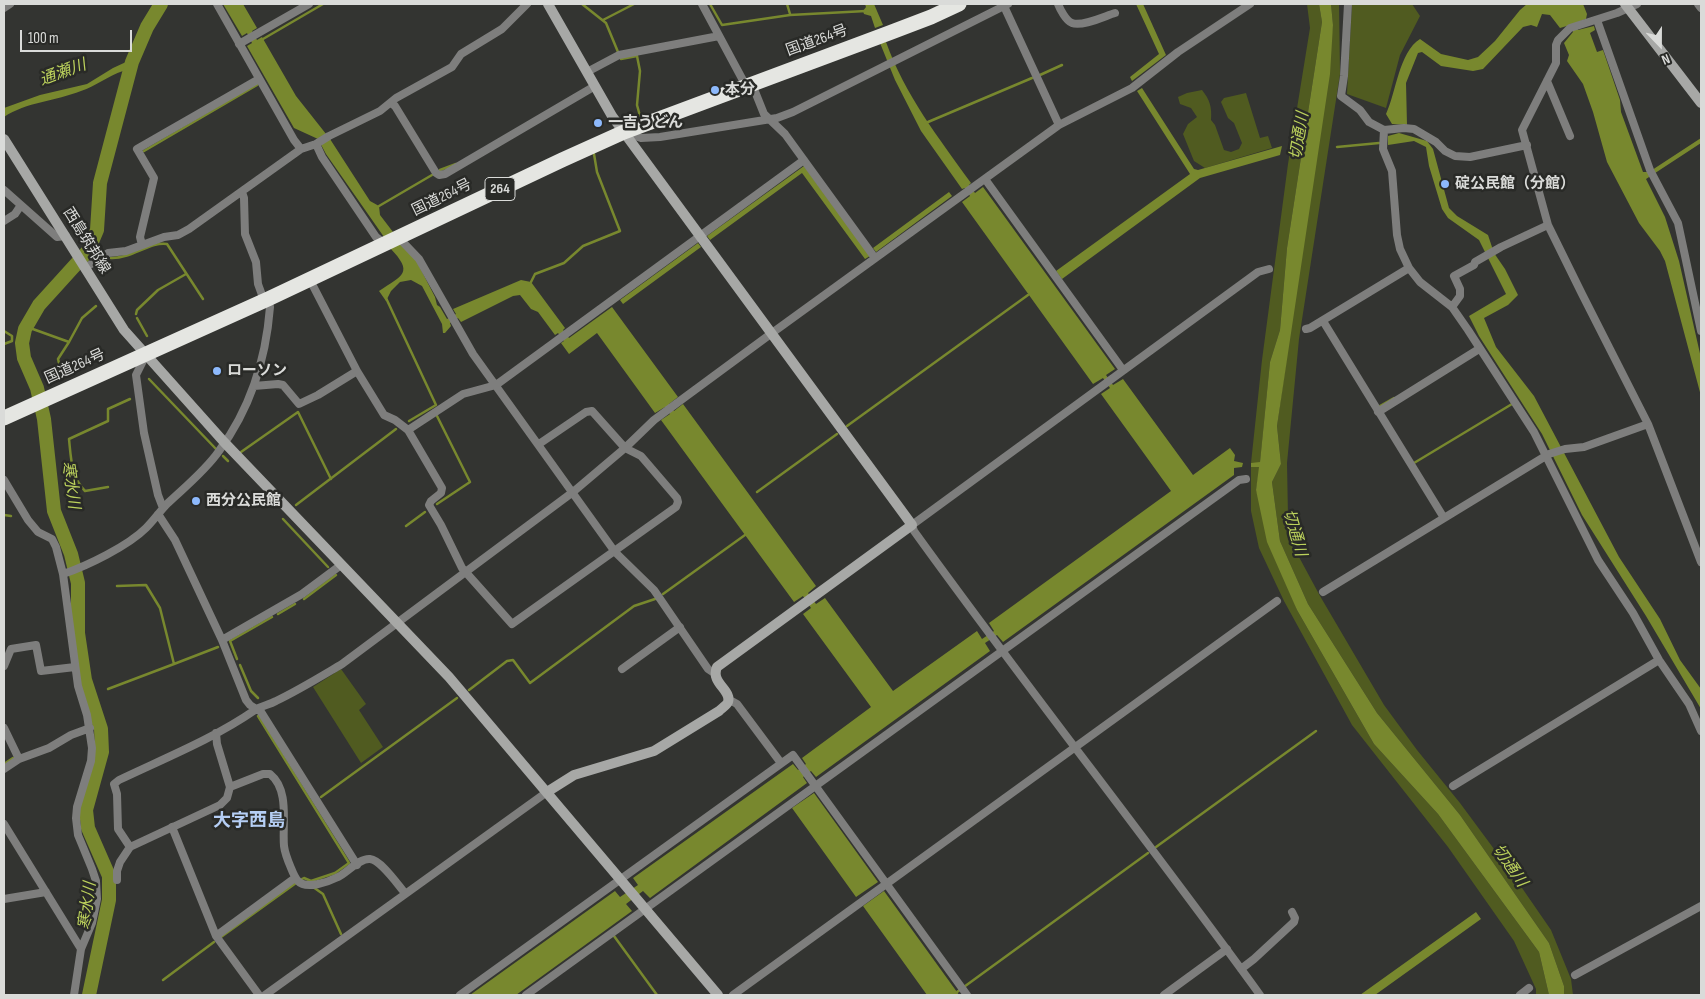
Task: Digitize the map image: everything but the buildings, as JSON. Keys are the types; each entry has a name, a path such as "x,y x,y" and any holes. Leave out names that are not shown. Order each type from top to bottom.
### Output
{"highway":[{"name":"国道264号","path":"4,418 268,300 624,132 898,30 959,4"}],"street":[{"path":"4,8 10,4"},
{"path":"217,4 294,140 301,149"},
{"path":"239,44 309,4"},
{"path":"86,268 108,253 126,251 164,237 178,235 189,229 213,210 242,192 301,149 317,143 380,111 396,98 452,67 461,54 502,29 527,4"},
{"path":"548,4 612,116 912,525 914,531 1001,652 1260,995"},
{"path":"702,4 764,114 785,134 875,258"},
{"path":"624,132 641,138 660,137 770,119 793,112 1005,4 1059,126"},
{"path":"1058,4 1070,22 1074,24 1084,23 1116,13"},
{"path":"130,847 118,828 117,794 114,784 119,780 216,733 250,714 256,708 267,706 342,664 573,492 669,409 875,258 1059,126 1132,88 1178,52 1250,4"},
{"path":"1348,4 1341,96 1360,110 1369,122 1384,130 1404,128 1414,130 1436,142 1445,151 1455,156 1470,157 1527,144"},
{"path":"1698,4 1701,8"},
{"path":"1701,103 1630,5 1597,20 1574,27 1558,40 1556,63 1522,130 1548,224 1648,424 1701,562"},
{"path":"1597,20 1651,173 1678,223 1701,330"},
{"path":"587,72 619,55 719,36"},
{"path":"142,245 140,237 154,178 137,149 260,79"},
{"path":"1547,81 1570,136"},
{"path":"391,103 395,106 436,174 439,175 445,174 595,86"},
{"path":"1384,130 1383,149 1392,171 1397,235 1400,248 1409,268 1420,282 1452,307 1534,432 1598,560 1633,613 1659,660 1689,704 1701,731"},
{"name":"西島筑邦線","path":"4,139 124,330 224,442 449,677 718,995"},
{"path":"317,143 322,156 376,237 385,244"},
{"path":"408,430 464,394 496,385 804,160"},
{"path":"985,179 1123,370"},
{"path":"4,190 57,238 66,236"},
{"path":"65,573 125,543 145,529 160,511 219,452 242,412 254,386 264,352 270,307 268,300 262,295 258,284 256,262 245,234 244,198 242,192"},
{"path":"4,222 15,214 21,205"},
{"path":"1452,307 1460,296 1460,289 1454,276 1495,250 1548,224"},
{"path":"399,238 419,259 473,354 615,552 654,590 708,669 714,673 728,699 737,704 781,763"},
{"path":"1306,329 1409,268"},
{"path":"714,673 717,667 1082,402 1123,370 1258,272 1269,269"},
{"path":"310,280 357,371 384,415 395,420 408,430 442,488 441,493 429,505 442,525 466,573 512,624 615,552 676,506 678,502 677,498 641,456 625,448 592,411 586,412 539,444"},
{"path":"1693,296 1701,290"},
{"path":"1322,321 1444,518"},
{"path":"1378,412 1479,349"},
{"path":"146,355 136,375 144,433 160,511 176,540 222,640 246,700 261,712 357,865"},
{"path":"254,386 283,385 299,404 318,395 357,371"},
{"path":"1323,592 1547,455 1565,449 1584,447 1648,424"},
{"path":"526,995 535,992 646,909 1239,480 1246,479"},
{"path":"4,480 28,520 38,532 52,539 56,547 65,573 74,667 90,728 91,761 80,794 76,818 78,835 96,881 97,900 92,923 81,949 74,995"},
{"path":"222,640 302,594 341,565"},
{"path":"732,995 1278,602"},
{"path":"622,669 680,627"},
{"path":"4,666 12,649 36,645 41,672 74,667"},
{"path":"1453,786 1659,660"},
{"path":"265,995 547,792 574,775 654,750 719,711 728,703 728,699"},
{"path":"4,728 19,759"},
{"path":"4,769 19,759 49,748 72,735 90,728"},
{"path":"118,880 117,872 120,862 130,847 220,805 227,798 230,787 217,744 216,733"},
{"path":"460,995 793,755 967,995"},
{"path":"230,787 263,774 270,774 275,778 282,792 284,848 296,878 300,883 306,885 318,884 337,878 363,860 370,859 378,862 405,893"},
{"path":"4,824 81,949"},
{"path":"172,827 216,936 259,995"},
{"path":"216,936 296,878"},
{"path":"4,900 46,892"},
{"path":"1575,975 1701,906"},
{"path":"1241,969 1294,922 1292,912"},
{"path":"1164,995 1227,949"},
{"path":"1520,995 1530,988"}],"shaded area":[{"path":"223,4 243,4 257,28 252,31 257,40 262,37 296,96 330,139 370,201 379,206 380,215 393,232 384,237 326,154 318,139 294,128 247,46 252,43 247,33 242,36"},
{"path":"865,4 874,4 883,25 875,28 871,16 864,14"},
{"path":"1136,4 1143,4 1166,55 1132,81 1130,77 1159,54"},
{"path":"1307,4 1319,4 1322,22 1287,248 1280,330 1270,362 1260,463 1251,463 1262,360 1288,164 1310,28"},
{"path":"1319,4 1331,4 1333,25 1330,74 1277,426 1281,464 1272,482 1280,541 1308,604 1377,713 1460,815 1549,943 1564,986 1564,995 1549,995 1539,952 1438,814 1374,744 1297,610 1267,542 1256,490 1259,467 1251,467 1251,463 1260,462 1270,362 1280,330 1287,248 1322,22"},
{"path":"1331,4 1339,4 1340,74 1299,339 1287,463 1288,517 1299,557 1384,705 1460,803 1551,930 1571,979 1573,995 1564,995 1564,986 1549,943 1460,815 1377,713 1308,604 1280,541 1272,482 1281,464 1277,426 1333,25"},
{"path":"1352,4 1412,4 1420,16 1400,55 1386,108 1347,94"},
{"path":"1527,4 1583,4 1587,14 1586,19 1576,23 1578,30 1594,26 1595,30 1590,33 1597,52 1603,50 1620,100 1621,112 1643,172 1649,172 1701,138 1701,143 1646,179 1665,217 1679,261 1701,358 1701,396 1665,261 1660,251 1639,223 1607,162 1583,84 1567,61 1569,55 1564,43 1573,32 1570,25 1560,28 1550,15 1542,14 1537,27 1531,25 1523,27 1483,69 1473,71 1441,66 1422,52 1418,53 1406,83 1407,125 1392,124 1386,114 1407,53 1420,39 1441,54 1468,60 1478,57 1495,41"},
{"path":"886,42 913,98 971,183 969,185 975,193 983,187 1115,369 1106,375 1113,385 1123,379 1193,475 1230,448 1235,455 1234,461 1243,463 1242,467 1234,468 1234,475 1003,642 997,635 985,643 990,651 816,777 811,771 803,777 807,783 650,898 643,891 626,904 632,911 516,995 470,995 615,891 620,897 638,885 633,878 793,764 798,770 806,764 802,758 871,707 803,614 811,608 803,596 794,602 661,420 670,414 665,407 655,413 597,333 569,354 561,343 564,341 558,333 555,335 538,312 531,309 520,295 513,296 461,322 458,318 450,323 451,326 443,333 442,324 422,286 411,280 400,282 391,291 386,301 379,291 402,273 402,263 390,248 400,244 416,260 435,297 437,305 447,319 456,314 453,309 521,280 531,282 565,328 563,330 569,338 612,307 678,397 669,404 674,411 683,404 816,586 808,593 816,604 825,598 893,691 977,631 982,639 994,631 989,623 1171,491 1101,394 1110,388 1103,378 1093,384 962,202 970,196 965,188 962,189 921,131 895,80 880,43"},
{"path":"126,62 123,71 86,89 22,108 4,117 4,108 40,95 87,84"},
{"path":"1142,88 1194,169 1198,170 1282,146 1280,155 1200,178 1062,279 1056,271 1190,174 1137,91"},
{"path":"1202,90 1209,100 1211,120 1215,125 1224,150 1231,152 1239,149 1242,143 1234,123 1228,118 1221,102 1224,98 1246,93 1260,138 1268,136 1272,148 1205,168 1194,161 1183,134 1188,124 1197,117 1191,108 1180,104 1178,97"},
{"path":"1399,133 1427,141 1433,149 1449,208 1457,216 1488,235 1494,253 1505,269 1518,295 1508,305 1484,318 1496,347 1534,396 1619,557 1660,619 1680,660 1701,689 1701,709 1646,616 1582,515 1542,434 1479,336 1469,316 1506,294 1479,240 1448,218 1442,209 1429,166 1426,147 1414,141 1388,145 1388,136"},
{"path":"804,166 870,256 865,259 802,173 710,240 707,236"},
{"path":"949,192 952,196 876,252 873,248"},
{"path":"698,243 701,247 623,304 620,300"},
{"path":"1251,467 1260,467 1256,490 1297,610 1374,744 1438,814 1539,952 1549,995 1536,995 1536,989 1514,941 1448,847 1352,725 1284,601 1259,548 1251,511"},
{"path":"341,669 366,704 359,710 383,747 361,763 313,687"},
{"path":"814,793 878,882 856,897 792,808"},
{"path":"884,891 959,995 927,995 863,906"},
{"path":"1476,912 1481,919 1375,995 1360,995"}],"waterway":[{"name":"寒水川","path":"89,995 109,900 109,876 88,828 86,810 102,752 101,729 85,680 78,633 78,583 71,554 54,511 44,419 37,388 24,358 22,343 25,329 39,305 88,251 97,230 100,183 132,62 147,27 161,4"},
{"path":"263,39 323,4"},
{"path":"582,4 606,23 618,52"},
{"path":"603,20 634,4"},
{"path":"710,4 722,25 790,15 866,11"},
{"path":"787,4 790,14"},
{"path":"621,59 637,56 640,71 637,105 640,116"},
{"path":"1040,75 1062,65"},
{"path":"928,122 1032,78"},
{"path":"144,151 257,85"},
{"path":"1337,147 1379,143"},
{"name":"切通川","path":"1291,150 1302,153"},
{"path":"531,282 535,274 564,263 583,246 620,231 597,172 594,154"},
{"path":"440,170 456,164"},
{"path":"379,206 432,175"},
{"path":"111,258 126,256 154,245 167,244 203,299"},
{"path":"136,314 137,310 158,290 186,274"},
{"path":"847,426 1028,295"},
{"path":"386,298 436,405 409,421"},
{"path":"69,342 82,318 96,306"},
{"path":"137,318 147,336"},
{"path":"25,329 30,328 69,342 58,359 62,376"},
{"path":"4,331 12,336 12,341 4,344"},
{"path":"149,379 216,449"},
{"path":"1380,406 1394,398"},
{"path":"108,487 85,491 80,486 72,467 69,439 108,421 108,409 130,399"},
{"path":"1414,463 1512,404"},
{"path":"241,452 298,412 331,479"},
{"path":"437,416 470,482 437,504"},
{"path":"296,505 396,429"},
{"path":"757,492 837,434"},
{"path":"223,456 228,461"},
{"path":"406,526 425,512"},
{"path":"4,515 11,516"},
{"path":"283,519 328,567"},
{"path":"663,594 745,535"},
{"path":"304,599 336,575"},
{"path":"108,689 174,664 160,608 146,585 117,586"},
{"path":"469,690 507,661 513,660 530,683 634,606 655,599"},
{"path":"278,614 295,604"},
{"path":"237,659 230,641 272,617"},
{"path":"174,664 218,647"},
{"path":"240,665 251,691 258,698"},
{"path":"321,797 457,698"},
{"path":"258,716 349,863 335,873 311,881 302,879"},
{"path":"1156,847 1316,731"},
{"path":"4,764 13,758"},
{"path":"957,992 1148,853"},
{"path":"221,937 296,883"},
{"path":"313,887 323,894 341,934"},
{"path":"614,936 657,995"},
{"path":"163,980 214,942"}],"place":[{"name":"本分","path":"715,90"},
{"name":"一吉うどん","path":"598,123"},
{"name":"碇公民館（分館）","path":"1445,184"},
{"name":"ローソン","path":"217,371"},
{"name":"西分公民館","path":"196,501"}],"district":[{"name":"大字西島","path":"249,821"}],"water label":[{"name":"通瀬川","path":"63,73"}]}
